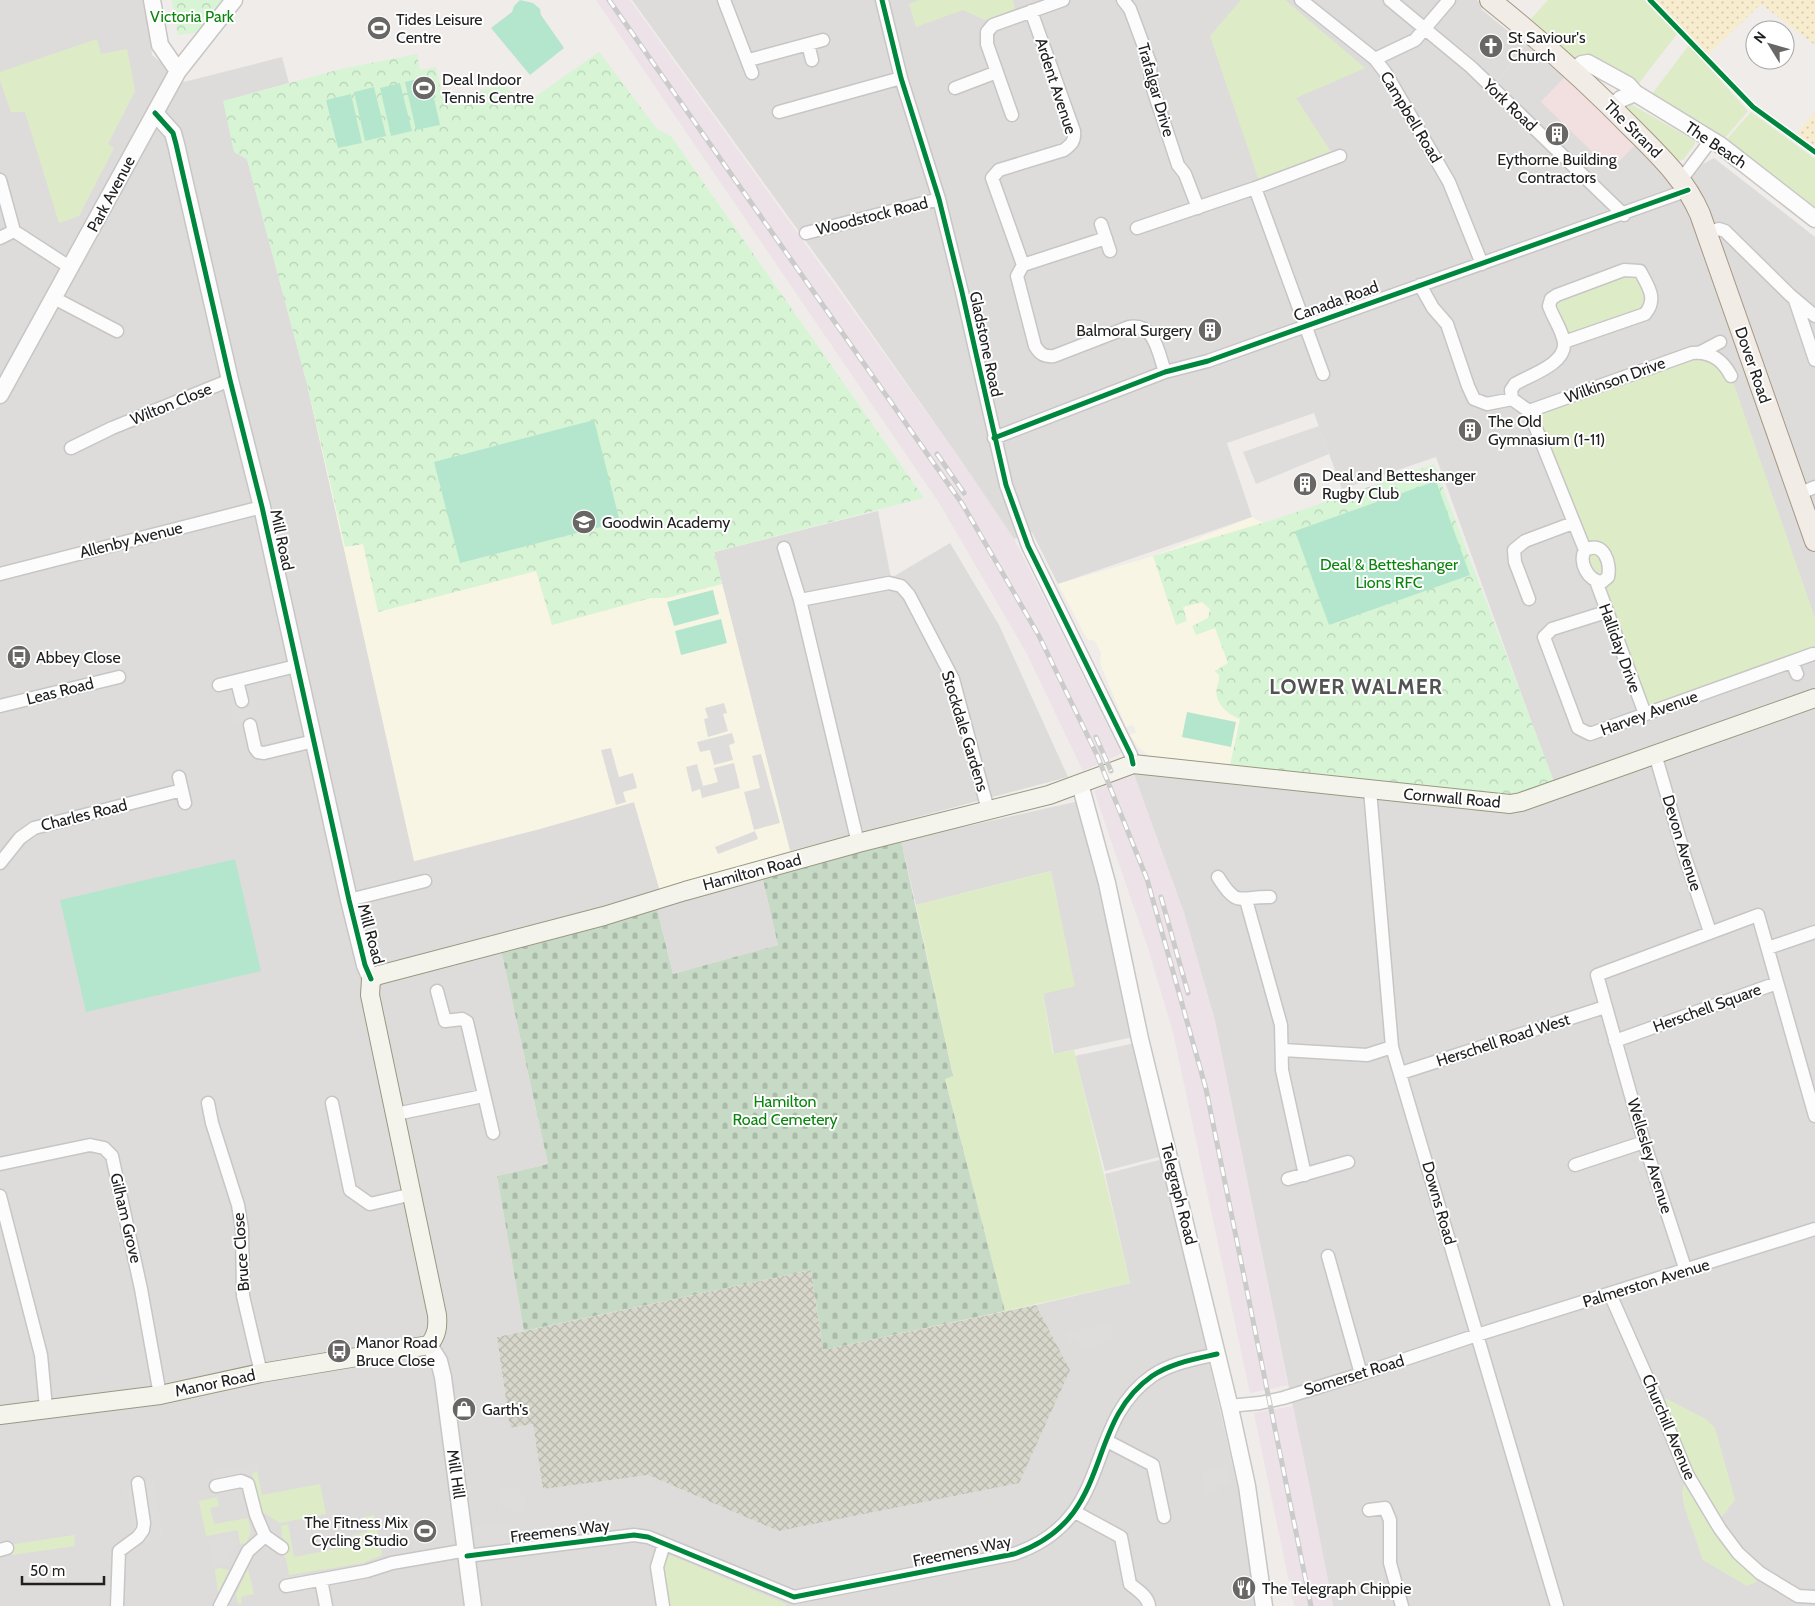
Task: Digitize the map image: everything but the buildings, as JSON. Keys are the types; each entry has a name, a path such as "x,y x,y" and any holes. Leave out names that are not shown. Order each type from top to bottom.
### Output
{"main road":[{"name":"The Strand","path":"1490,0 1574,71 1612,107 1684,185"},
{"name":"Dover Road","path":"1684,185 1697,207 1806,490 1815,541"},
{"name":"Cornwall Road","path":"1133,764 1510,804 1522,802 1815,698"},
{"name":"Hamilton Road","path":"370,979 379,975 604,916 685,891 858,843 1049,795 1133,764"},
{"name":"Mill Road","path":"370,979 370,995 437,1315 438,1327 436,1338 429,1345"},
{"name":"Manor Road","path":"0,1415 160,1395 261,1373 429,1345"}],"street":[{"path":"152,0 160,45 178,71"},
{"name":"Park Avenue","path":"0,395 178,71 234,0"},
{"path":"724,0 749,60 752,73"},
{"name":"Gladstone Road","path":"882,0 901,78 939,199 1006,485 1028,546 1083,654 1131,755 1133,764"},
{"path":"1012,115 988,44 987,32 992,25 1063,0"},
{"name":"Trafalgar Drive","path":"1124,0 1130,9 1150,63 1151,84 1178,165 1185,174 1198,208"},
{"name":"Campbell Road","path":"1301,0 1375,59 1449,182 1482,264"},
{"name":"York Road","path":"1390,0 1471,67 1624,215"},
{"path":"1375,59 1415,40 1449,0"},
{"name":"Ardent Avenue","path":"1032,11 1074,131 1075,139 1064,150 998,170 992,178 1023,265 1017,276 1039,353 1046,357 1054,356 1129,326 1138,326 1147,329 1152,334 1165,372"},
{"path":"749,60 823,40"},
{"path":"808,44 812,60"},
{"name":"The Strand","path":"1574,71 1583,64 1590,64 1628,85 1635,93"},
{"path":"955,88 997,72"},
{"path":"779,112 901,78"},
{"path":"1612,107 1621,99 1635,93"},
{"name":"The Beach","path":"1635,93 1711,140 1815,219"},
{"name":"Mill Road","path":"155,113 173,132 230,380 262,507 349,900 370,979"},
{"path":"1684,185 1711,140"},
{"path":"1137,228 1255,188 1340,156"},
{"path":"0,180 14,231 71,268"},
{"name":"Canada Road","path":"994,438 1165,372 1208,362 1306,324 1624,215 1684,185"},
{"path":"1255,188 1323,374"},
{"name":"Woodstock Road","path":"806,233 939,199"},
{"path":"1101,224 1110,251"},
{"path":"1707,233 1719,229 1724,230 1815,316"},
{"path":"0,238 14,231"},
{"path":"1023,265 1106,238"},
{"path":"1512,398 1512,390 1515,384 1555,362 1564,352 1564,342 1549,306 1551,299 1557,295 1624,270 1640,270 1652,294 1652,303 1645,314 1564,342"},
{"path":"1420,285 1434,308 1447,324 1474,399 1487,404 1512,398"},
{"path":"54,298 117,331"},
{"path":"1795,299 1815,360"},
{"name":"Wilkinson Drive","path":"1529,411 1692,353 1701,352 1720,342"},
{"path":"1701,352 1722,362 1731,376"},
{"name":"Wilton Close","path":"71,448 110,422 230,380"},
{"path":"1512,398 1529,411"},
{"name":"Halliday Drive","path":"1529,411 1573,523 1586,550 1583,559 1584,566 1588,574 1596,581 1645,714"},
{"name":"Allenby Avenue","path":"0,574 262,507"},
{"path":"1529,599 1514,562 1514,550 1525,541 1573,523"},
{"path":"784,548 800,600 858,843"},
{"name":"Halliday Drive","path":"1586,550 1590,548 1598,549 1604,552 1609,560 1608,577 1602,582 1596,581"},
{"name":"Stockdale Gardens","path":"800,600 889,583 901,586 909,595 952,678 988,810"},
{"name":"Harvey Avenue","path":"1606,612 1552,629 1544,637 1545,644 1578,728 1590,734 1813,654"},
{"path":"1792,662 1797,674"},
{"path":"219,686 296,666"},
{"name":"Leas Road","path":"0,706 119,677"},
{"path":"237,682 242,701"},
{"path":"250,725 255,748 258,752 314,741"},
{"name":"Devon Avenue","path":"1655,754 1685,857 1710,932"},
{"name":"Charles Road","path":"0,863 20,838 34,828 184,797 179,777"},
{"name":"Telegraph Road","path":"1080,784 1105,874 1140,1039 1217,1354 1247,1486 1264,1606"},
{"name":"Downs Road","path":"1370,790 1392,1047 1401,1072 1557,1606"},
{"path":"1218,877 1229,895 1246,900 1257,896 1270,897"},
{"path":"349,900 424,882"},
{"path":"1246,900 1281,1025 1282,1070 1305,1174"},
{"name":"Herschell Square","path":"1758,915 1777,983 1615,1041 1597,975 1710,932 1758,915"},
{"path":"1768,948 1815,932"},
{"path":"1777,983 1815,1116"},
{"path":"437,991 445,1021 462,1019 467,1022 493,1133"},
{"name":"Herschell Road West","path":"1401,1072 1605,1007"},
{"name":"Wellesley Avenue","path":"1615,1041 1644,1142 1686,1270"},
{"path":"1283,1050 1367,1055 1392,1047"},
{"path":"396,1114 483,1096"},
{"name":"Bruce Close","path":"208,1103 212,1123 238,1205 242,1230 243,1296 261,1373"},
{"path":"332,1103 350,1190 370,1204 413,1194"},
{"path":"1575,1165 1644,1142"},
{"name":"Gilham Grove","path":"0,1164 90,1145 104,1148 112,1156 141,1289 160,1395"},
{"path":"1288,1179 1348,1162"},
{"path":"0,1196 41,1355 46,1408"},
{"name":"Palmerston Avenue","path":"1477,1335 1815,1229"},
{"path":"1328,1256 1361,1374"},
{"name":"Churchill Avenue","path":"1610,1294 1657,1400 1686,1474 1720,1530 1738,1553 1760,1573 1797,1601 1815,1597"},
{"name":"Somerset Road","path":"1229,1406 1260,1403 1283,1398 1477,1335"},
{"name":"Mill Hill","path":"429,1345 439,1361 443,1377 473,1606"},
{"name":"Freemens Way","path":"286,1586 367,1571 376,1566 467,1553 634,1535 664,1544 792,1601 1014,1554 1052,1536 1075,1512 1089,1487 1121,1408 1142,1384 1164,1368 1217,1354"},
{"path":"1107,1441 1153,1465 1164,1517"},
{"path":"216,1486 241,1480 248,1484 256,1515 265,1536 282,1548"},
{"path":"117,1606 119,1551 138,1537 143,1530 144,1523 138,1483"},
{"path":"1369,1510 1385,1508 1390,1520 1390,1562 1402,1606"},
{"path":"1075,1512 1121,1537 1130,1584 1149,1601 1149,1606"},
{"path":"220,1606 248,1551 265,1536"},
{"path":"663,1606 657,1566 664,1544"},
{"path":"321,1580 326,1606"}],"shaded area":[{"path":"0,0 146,0 152,55 184,82 282,57 289,83 224,101 234,152 247,159 307,384 415,861 536,830 634,802 660,891 501,950 548,1164 497,1176 524,1331 497,1337 510,1428 533,1424 543,1488 648,1475 778,1531 1070,1370 1036,1305 1130,1283 1105,1174 1163,1159 1239,1493 1258,1606 0,1606"},
{"path":"596,0 630,0 962,462 1014,539 1122,753 1083,771 1027,654 940,504"},
{"path":"632,0 1477,0 1484,6 1454,43 1499,80 1528,42 1566,76 1541,102 1631,148 1635,145 1671,181 1714,158 1815,237 1815,1606 1333,1606 1215,1021 1184,913 1133,772 1149,756 1515,798 1554,784 1436,457 1342,489 1314,413 1227,443 1252,517 1058,584 1032,532 1014,539 839,287"},
{"path":"1481,9 1525,45 1499,80 1453,42"},
{"path":"1566,76 1635,145 1611,170 1541,102"},
{"name":"Goodwin Academy","path":"671,136 924,498 714,552 790,851 660,891 634,802 536,830 414,861 307,384 645,294"},
{"path":"1319,426 1329,454 1256,484 1243,452"},
{"path":"878,511 891,578 950,543 999,625 1068,777 790,851 714,552"},
{"path":"1252,517 1263,523 1282,517 1382,783 1149,756 1138,747 1130,735 1136,732 1133,725 1126,727 1100,663 1101,653 1095,641 1087,639 1058,584 1153,556"},
{"path":"254,698 259,717 234,723 230,705"},
{"path":"724,703 727,713 723,714 728,731 708,737 704,719 708,718 705,708"},
{"path":"732,733 735,743 729,745 733,760 714,765 710,750 700,752 697,742"},
{"path":"611,748 619,777 633,773 637,788 623,792 626,802 616,805 601,750"},
{"path":"761,754 780,823 754,830 744,792 760,788 752,756"},
{"path":"734,763 740,788 702,798 700,789 692,792 686,767 697,764 703,786 718,782 714,768"},
{"path":"1133,772 1184,913 1215,1021 1288,1385 1250,1393 1173,1032 1148,948 1094,791"},
{"path":"1079,801 1133,1037 1054,1054 1043,993 1074,986 1051,871 916,905 901,841"},
{"path":"755,831 758,839 718,854 715,847"},
{"path":"762,876 778,945 673,974 656,905"},
{"path":"1135,1043 1163,1156 1105,1171 1075,1056"},
{"path":"811,1270 823,1350 1036,1305 1070,1370 1019,1483 778,1531 648,1475 543,1489 533,1424 510,1428 497,1337"},
{"path":"1111,1323 1114,1341 1079,1349 1077,1340 1068,1342 1066,1332"},
{"path":"1293,1406 1333,1606 1294,1606 1254,1413"},
{"path":"258,1463 259,1471 251,1473 254,1487 218,1494 213,1472"},
{"path":"1227,1467 1230,1483 1217,1486 1219,1493 1206,1495 1202,1472"},
{"path":"153,1480 163,1539 136,1544 126,1485"},
{"path":"520,1487 521,1495 525,1495 527,1511 514,1512 514,1508 502,1509 500,1490"},
{"path":"513,1522 515,1542 482,1545 475,1539 473,1526"},
{"path":"235,1533 238,1544 229,1556 230,1562 213,1566 208,1539"}],"green space":[{"name":"Victoria Park","path":"172,0 234,0 209,31 178,35"},
{"path":"520,0 533,3 540,9 541,15 564,48 530,75 491,28 512,12 514,6"},
{"path":"919,0 1013,0 1015,9 985,20 963,10 916,27 909,4"},
{"path":"1241,0 1285,0 1365,68 1296,98 1333,155 1259,181 1210,36"},
{"path":"1548,0 1644,0 1677,34 1636,87 1591,59 1571,58 1529,21"},
{"path":"97,39 101,54 127,49 135,91 108,144 114,148 79,216 59,223 25,112 11,112 0,80 0,72"},
{"path":"1689,45 1748,111 1725,138 1652,94"},
{"name":"Goodwin Academy","path":"599,52 657,129 671,136 924,498 714,552 722,584 667,598 651,598 552,625 536,571 378,612 363,544 345,547 307,384 247,159 234,152 223,101 341,69 417,54 420,70 436,67 443,99 504,85 525,104"},
{"path":"429,76 440,125 416,130 405,82"},
{"path":"400,83 412,131 391,136 380,88"},
{"path":"374,87 386,136 365,141 354,92"},
{"path":"351,94 362,143 338,148 326,100"},
{"path":"1629,103 1695,141 1695,144 1683,160 1677,161 1627,109"},
{"path":"1751,112 1815,159 1815,207 1727,139"},
{"path":"1640,271 1650,308 1564,342 1551,299"},
{"path":"1701,352 1732,379 1815,618 1815,651 1645,714 1529,411"},
{"path":"594,420 620,522 460,563 434,462"},
{"name":"Deal & Betteshanger Lions RFC","path":"1434,464 1555,784 1516,798 1230,765 1240,719 1226,711 1219,703 1216,693 1219,675 1215,671 1228,663 1215,628 1196,635 1192,626 1208,618 1210,609 1202,602 1183,607 1187,621 1176,625 1153,556 1282,517"},
{"path":"1436,481 1470,575 1329,625 1295,531"},
{"path":"713,590 719,614 674,626 667,602"},
{"path":"721,619 727,643 681,655 675,631"},
{"path":"1187,712 1236,722 1231,747 1182,737"},
{"name":"Hamilton Road Cemetery","path":"901,841 953,1076 945,1079 1005,1311 823,1350 811,1270 524,1331 497,1176 548,1164 501,950 656,905 673,974 778,945 762,876"},
{"path":"235,859 261,971 86,1012 60,900"},
{"path":"1051,871 1075,986 1043,994 1053,1054 1074,1050 1130,1283 1005,1311 945,1078 953,1076 916,905"},
{"path":"1665,1398 1706,1419 1715,1428 1735,1500 1717,1523 1760,1573 1756,1582 1747,1586 1703,1560 1684,1506 1682,1493 1686,1474 1657,1400"},
{"path":"257,1472 262,1495 320,1484 326,1514 280,1523 259,1510 252,1473"},
{"path":"217,1497 219,1506 210,1508 214,1524 248,1518 251,1532 246,1543 240,1544 238,1530 206,1536 199,1501"},
{"path":"374,1515 382,1555 363,1563 289,1575 286,1558 282,1554 289,1546 282,1537 281,1526 288,1524 294,1557 352,1546 351,1536 367,1532 364,1517"},
{"path":"74,1535 75,1546 11,1555 9,1545"},
{"path":"670,1555 786,1604 786,1606 666,1606 661,1562"},
{"path":"219,1568 229,1570 218,1592 215,1570"},
{"path":"248,1569 254,1594 241,1597 242,1603 238,1604 236,1594"}],"sand":[{"path":"1656,0 1815,0 1815,45 1795,30 1795,20 1782,20 1761,4 1708,54"},
{"path":"1815,111 1815,146 1797,134"}],"railway":[{"path":"609,0 963,505 1038,634 1097,755 1147,879 1206,1089 1311,1606"},
{"path":"937,454 964,493"},
{"path":"1096,737 1111,771"},
{"path":"1161,897 1188,993"}],"cycle path":[{"path":"882,0 901,78 939,199 1006,485 1028,546 1131,755 1133,764"},
{"path":"1650,0 1753,107 1815,152"},
{"path":"155,113 173,133 176,144 230,380 262,507 349,900 365,965 371,979"},
{"path":"994,438 1165,372 1208,361 1688,190"},
{"path":"467,1556 634,1535 648,1537 794,1597 1014,1554 1046,1538 1069,1518 1084,1495 1115,1420 1130,1396 1152,1376 1167,1368 1217,1354"}],"place":[{"name":"Tides Leisure Centre","path":"379,28"},
{"name":"St Saviour's Church","path":"1491,46"},
{"name":"Deal Indoor Tennis Centre","path":"424,88"},
{"name":"Eythorne Building Contractors","path":"1557,134"},
{"name":"Balmoral Surgery","path":"1210,330"},
{"name":"The Old Gymnasium (1-11)","path":"1470,430"},
{"name":"Deal and Betteshanger Rugby Club","path":"1305,484"},
{"name":"Goodwin Academy","path":"584,522"},
{"name":"Abbey Close","path":"19,657"},
{"name":"Manor Road Bruce Close","path":"339,1351"},
{"name":"Garth's","path":"464,1409"},
{"name":"The Fitness Mix Cycling Studio","path":"425,1531"},
{"name":"The Telegraph Chippie","path":"1244,1588"}],"district":[{"name":"LOWER WALMER","path":"1356,686"}]}
